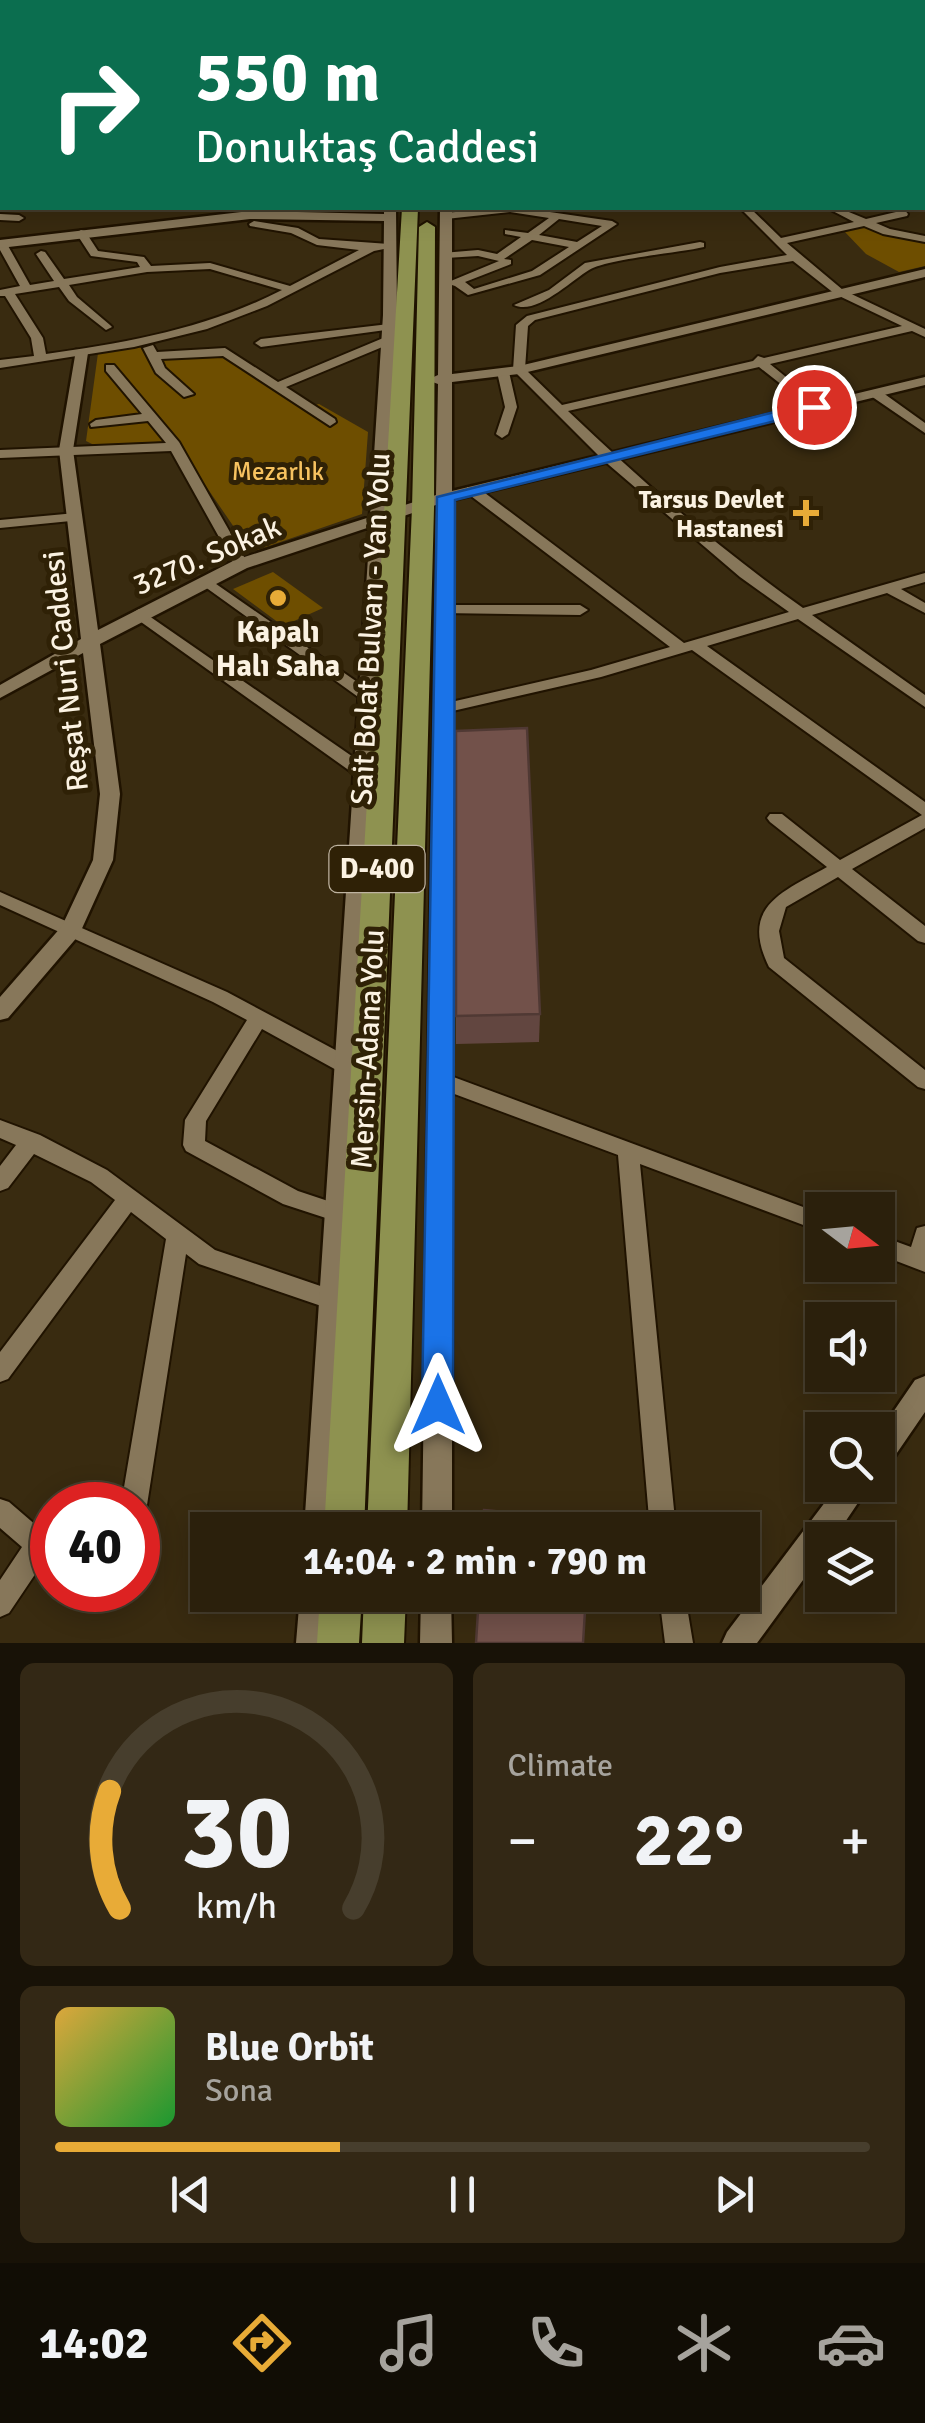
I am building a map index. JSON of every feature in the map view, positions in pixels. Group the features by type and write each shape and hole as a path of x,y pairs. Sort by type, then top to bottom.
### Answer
{"highway":[{"name":"D-400","path":"387,1512 410,511 436,380 439,210"},
{"name":"Mersin-Adana Yolu","path":"345,1512 410,511 396,211"},
{"path":"338,1643 340,1612"},
{"path":"383,1643 384,1612"}],"street":[{"path":"231,210 318,242 381,247"},
{"path":"439,210 452,282 436,380 519,370 925,273"},
{"path":"452,282 472,293 536,273 612,224 522,210"},
{"path":"747,210 795,257 840,292 925,334"},
{"path":"836,210 860,223 925,238"},
{"path":"780,241 903,214 900,210"},
{"path":"26,288 1,244 81,234 396,211"},
{"name":"Sait Bolat Bulvarı - Yan Yolu","path":"396,211 381,247 410,511 445,610 436,1512"},
{"path":"0,218 19,218"},
{"path":"452,282 503,260 555,218"},
{"path":"509,232 580,246"},
{"path":"81,234 95,254 140,259 147,268"},
{"path":"538,316 520,306 589,266 697,241 720,270"},
{"path":"0,364 81,353 229,317 381,247"},
{"path":"446,255 478,253 565,283"},
{"path":"41,254 60,282 106,327"},
{"path":"519,370 522,325 538,316 720,270 795,257"},
{"path":"0,268 14,266"},
{"path":"42,359 37,338 4,292 147,268 214,267 290,289"},
{"path":"562,410 758,360 910,328"},
{"path":"260,342 389,333"},
{"path":"278,386 389,333"},
{"path":"143,340 160,370 188,394"},
{"path":"154,356 226,352 330,422"},
{"name":"Reşat Nuri Caddesi","path":"1,1008 72,930 103,860 110,794 66,450 81,353"},
{"path":"758,360 814,407"},
{"path":"110,368 172,447 241,564"},
{"path":"519,370 606,456 796,614 925,702"},
{"path":"502,434 510,420 511,407 503,372"},
{"name":"3270. Sokak","path":"0,693 93,639 241,564 472,490 925,382"},
{"path":"876,393 925,429"},
{"path":"96,424 151,418"},
{"path":"0,454 172,447"},
{"path":"472,490 925,810"},
{"name":"Sait Bolat Bulvarı - Yan Yolu","path":"320,1512 367,696 410,511"},
{"path":"0,524 76,518"},
{"path":"444,708 595,674 925,578"},
{"path":"206,581 367,696"},
{"path":"890,588 925,609"},
{"path":"445,610 580,610"},
{"path":"140,614 363,772"},
{"path":"776,818 925,936"},
{"path":"925,820 779,902 772,912 769,944 776,962 925,1081"},
{"path":"0,898 220,997 347,1066"},
{"path":"257,1020 196,1120 194,1144 292,1198 338,1213"},
{"path":"440,1080 805,1217"},
{"path":"0,1128 99,1176 207,1258 333,1300"},
{"path":"0,1182 32,1141"},
{"path":"628,1150 660,1512"},
{"path":"0,1371 128,1200"},
{"path":"895,1251 922,1261 925,1234"},
{"path":"138,1482 178,1238"},
{"path":"895,1432 925,1388"},
{"path":"738,1643 843,1502"},
{"path":"0,1510 30,1536"},
{"path":"0,1604 30,1569"},
{"path":"312,1643 314,1612"},
{"path":"436,1612 436,1643"},
{"path":"674,1612 679,1643"}],"green space":[{"path":"862,227 925,242 925,266 899,272 866,254 843,230"},
{"name":"Mezarlık","path":"145,343 160,359 220,355 303,408 319,404 368,432 362,514 251,552 175,441 94,445 86,441 98,353"},
{"name":"Kapalı Halı Saha","path":"273,572 323,608 283,626 233,589"}],"building":[{"path":"527,728 540,1014 456,1016 456,731"},
{"path":"478,1612 585,1612 583,1643 476,1643"}],"place":[{"name":"Tarsus Devlet Hastanesi","path":"806,513"},
{"name":"Kapalı Halı Saha","path":"278,598"}],"route":[{"path":"438,1405 446,497 814,407"}]}
